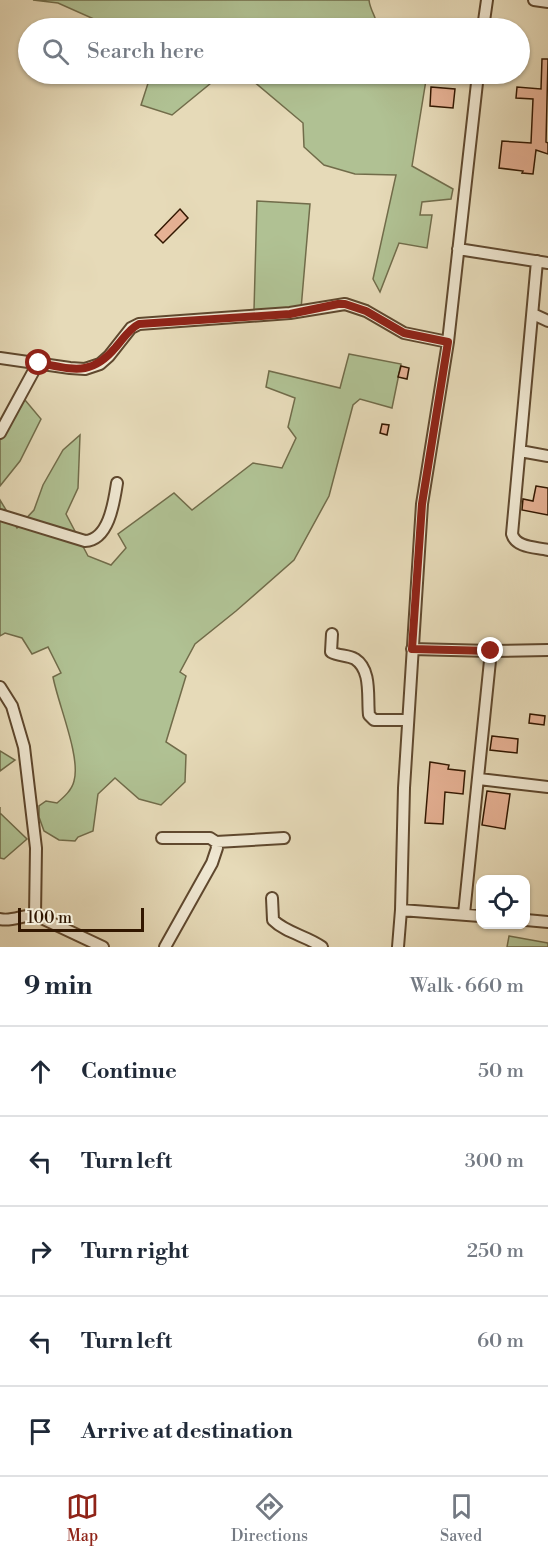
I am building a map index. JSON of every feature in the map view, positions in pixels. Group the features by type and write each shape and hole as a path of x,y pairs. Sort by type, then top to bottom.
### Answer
{"street":[{"path":"484,18 487,0"},
{"path":"534,0 548,3"},
{"path":"398,947 408,720 422,504 448,342 477,84"},
{"path":"458,249 542,262 533,314 512,534 518,544 548,550"},
{"path":"0,358 80,369 100,364 131,328 139,324 290,314 338,304 366,311 404,333 448,342"},
{"path":"533,314 548,321"},
{"path":"0,433 39,363"},
{"path":"520,451 548,456"},
{"path":"0,515 85,542 92,541 99,536 112,512 117,483"},
{"path":"332,634 331,652 353,658 363,667 366,676 369,715 374,720 408,720"},
{"path":"412,649 548,650"},
{"path":"464,914 491,651"},
{"path":"0,687 12,706 24,747 36,848 34,915"},
{"path":"479,779 548,787"},
{"path":"162,838 210,838 216,842 284,838"},
{"path":"165,947 212,863 217,848 216,842"},
{"path":"272,898 273,920 279,926 312,940 322,947"},
{"path":"401,910 476,916"},
{"path":"0,919 4,921 34,915 103,947"},
{"path":"530,920 548,922"}],"green space":[{"path":"33,0 369,0 375,18 92,18 58,3"},
{"path":"148,84 210,84 172,115 141,105"},
{"path":"257,84 425,84 412,166 453,189 451,199 422,202 420,215 432,215 427,248 399,243 380,292 373,279 396,175 355,174 324,165 304,147 303,123"},
{"path":"257,201 310,204 301,309 254,310"},
{"path":"349,354 401,364 392,408 360,399 353,405 329,496 294,560 195,644 180,672 186,676 166,742 186,755 185,782 161,805 139,799 115,778 98,794 93,831 78,837 75,841 59,840 44,831 39,817 39,806 46,801 57,803 70,790 74,781 74,758 53,677 61,673 48,647 32,654 22,638 5,633 0,636 0,500 17,528 34,510 43,485 63,450 80,435 78,488 66,514 88,556 111,565 126,548 118,534 174,493 192,510 253,463 282,468 296,438 288,427 295,398 266,387 269,371 340,388"},
{"path":"25,400 41,419 20,461 0,486 0,426"},
{"path":"0,751 15,760 0,771"},
{"path":"0,813 27,839 4,859 0,858"},
{"path":"509,936 548,943 548,947 507,947"}],"building":[{"path":"542,59 548,59 546,142 548,143 548,154 536,150 533,174 499,168 502,141 531,143 533,99 516,98 517,87 541,89"},
{"path":"431,87 455,89 453,108 430,106"},
{"path":"180,209 188,218 163,243 155,235"},
{"path":"401,366 409,368 407,379 398,377"},
{"path":"382,424 389,425 387,435 380,433"},
{"path":"536,486 548,488 548,515 522,510 523,499 533,501"},
{"path":"530,714 545,716 544,725 529,723"},
{"path":"492,736 518,739 517,753 490,750"},
{"path":"430,762 449,765 448,769 465,771 463,794 445,792 443,824 425,823"},
{"path":"487,791 510,794 505,829 482,825"}],"route":[{"path":"39,363 80,369 100,364 131,328 139,324 290,314 338,304 357,307 404,333 448,342 422,504 412,649 491,651"}]}
